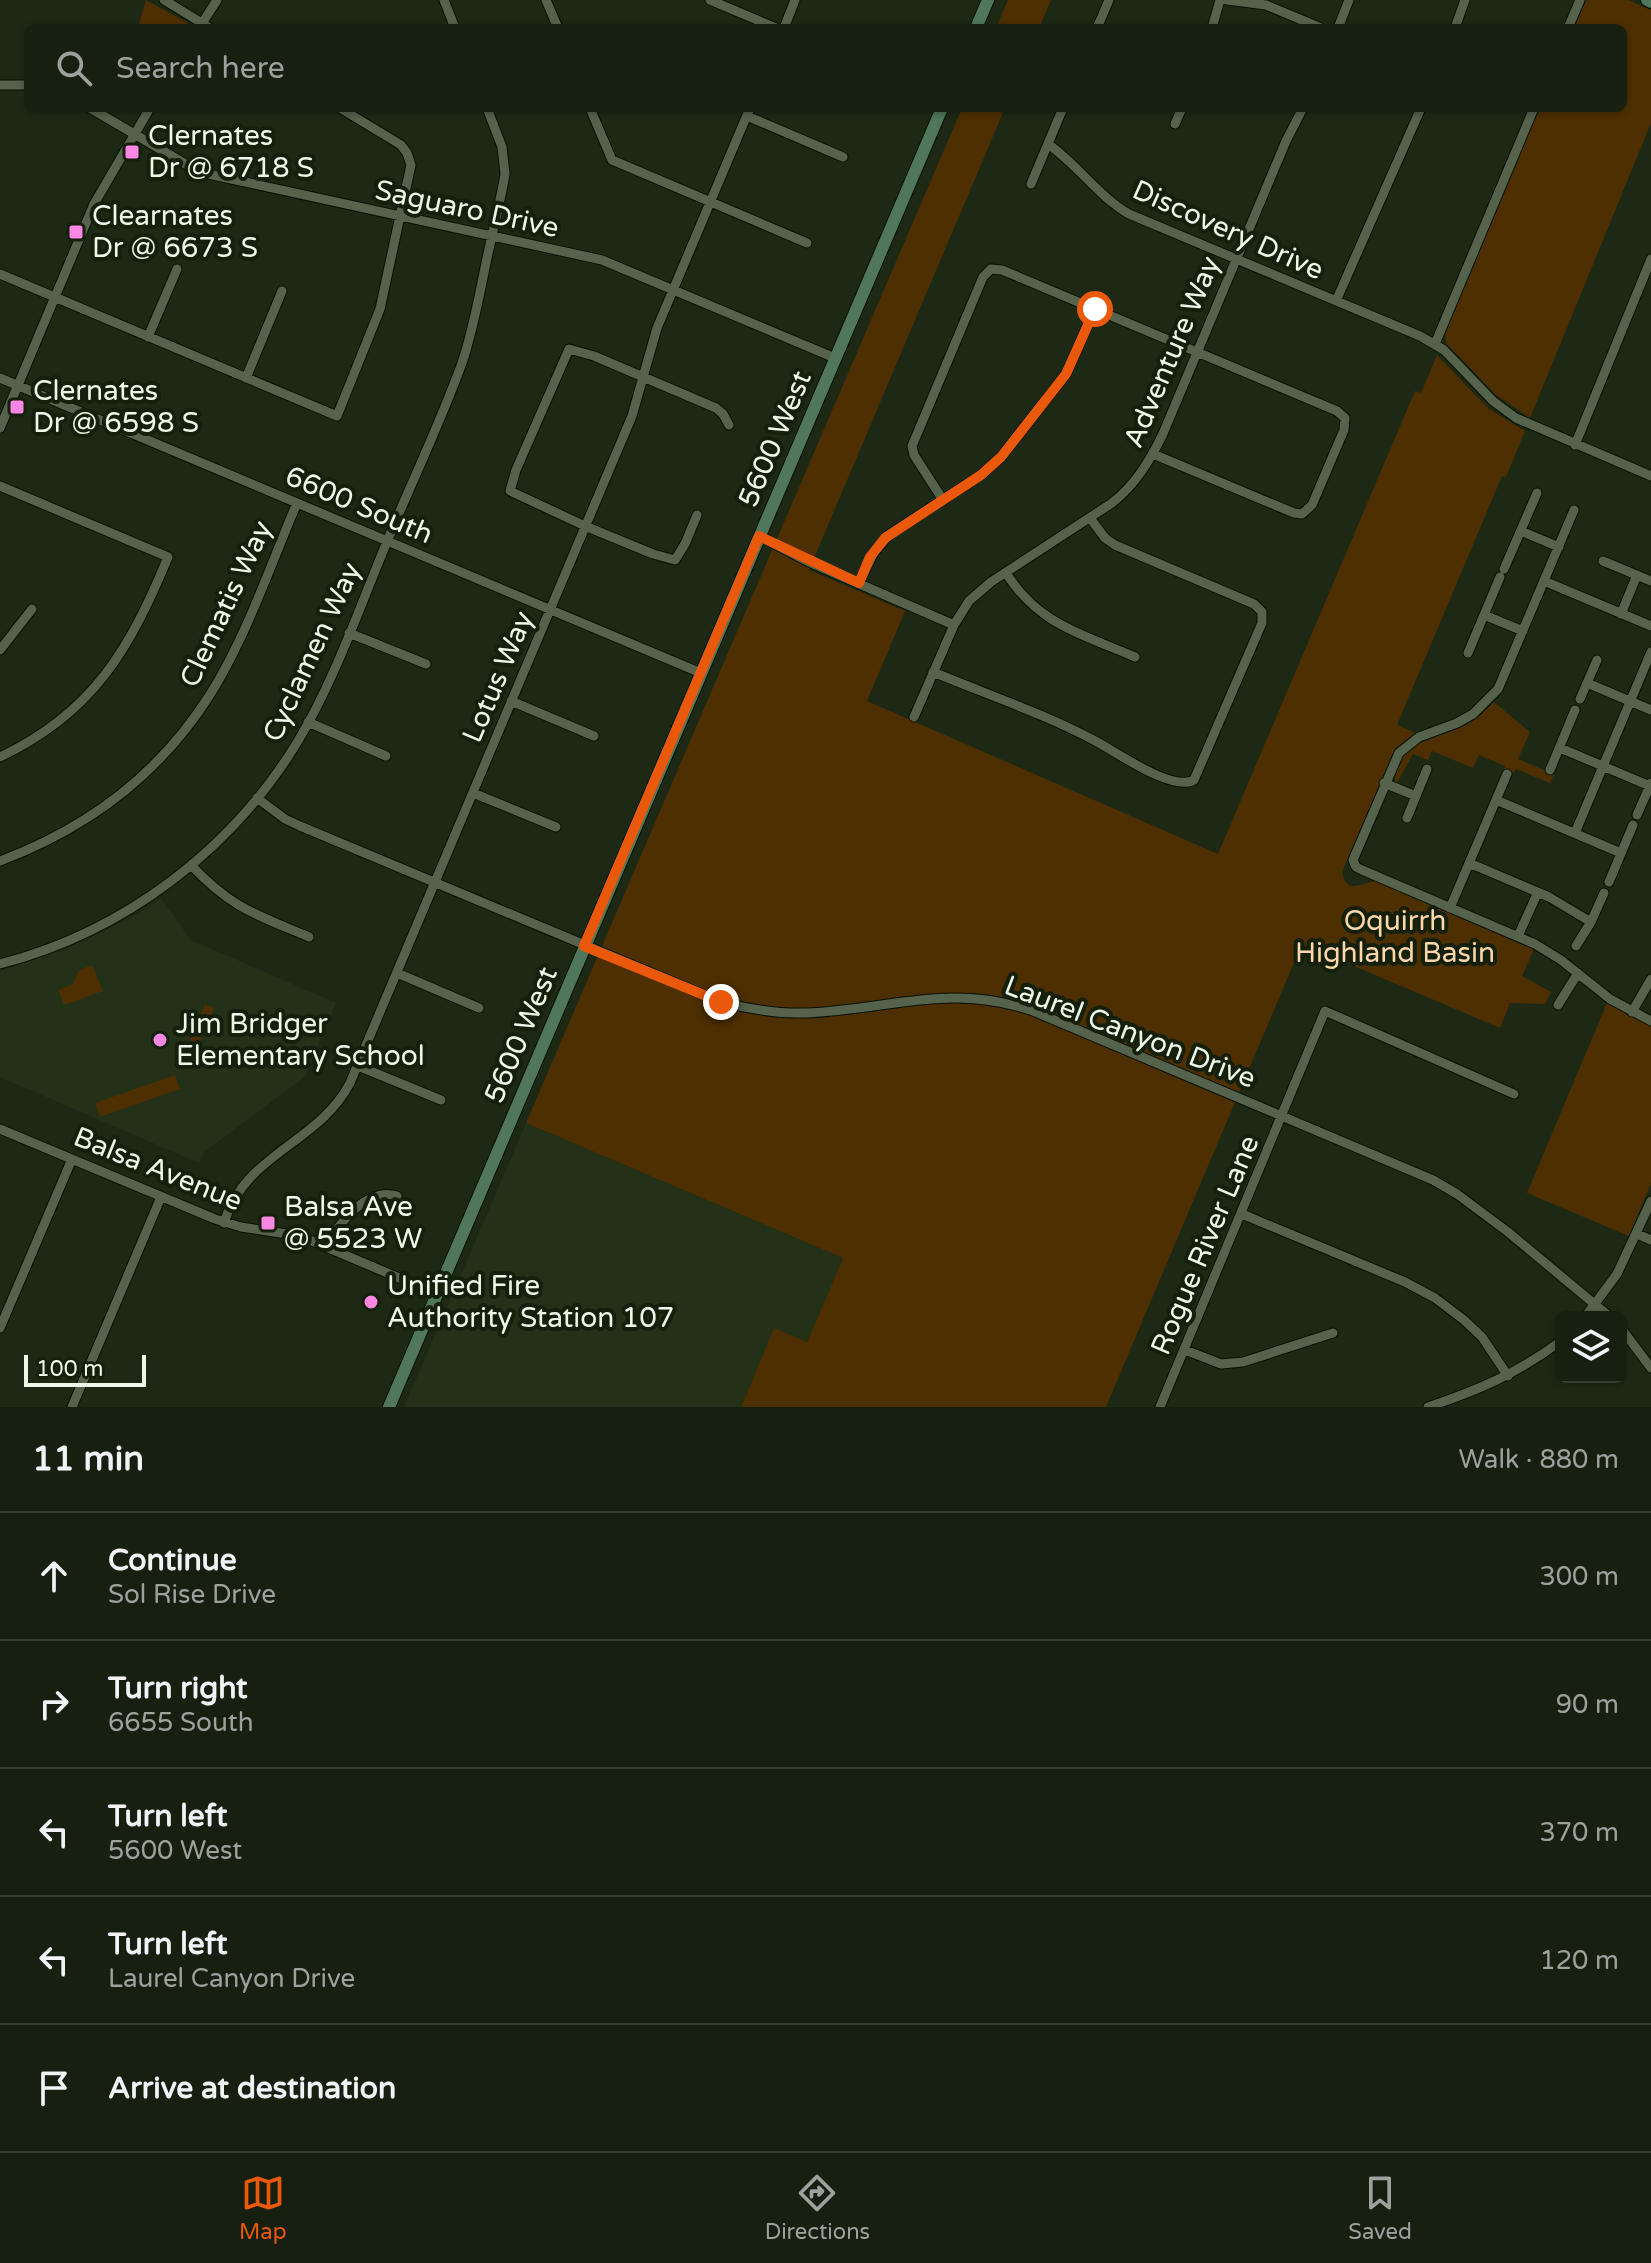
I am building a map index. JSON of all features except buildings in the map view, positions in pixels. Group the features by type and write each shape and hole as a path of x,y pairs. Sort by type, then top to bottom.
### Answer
{"main road":[{"path":"978,24 988,0"},
{"name":"5600 West","path":"389,1407 940,112"}],"street":[{"path":"164,0 201,24"},
{"path":"205,24 217,0"},
{"path":"444,0 453,24"},
{"path":"546,0 556,24"},
{"path":"710,0 767,24"},
{"path":"786,24 795,0"},
{"path":"1099,24 1109,0"},
{"path":"1213,24 1220,0"},
{"path":"1227,0 1263,4 1311,24"},
{"path":"1340,24 1349,0"},
{"path":"1456,24 1465,0"},
{"path":"1570,24 1580,0"},
{"path":"0,85 24,85"},
{"name":"Saguaro Drive","path":"97,112 188,167 208,175 602,260 835,358"},
{"path":"0,428 94,204 148,112"},
{"path":"0,274 337,416 380,309 411,165 401,145 347,112"},
{"name":"Cyclamen Way","path":"0,964 41,952 93,930 143,900 191,865 257,798 287,758 308,722 349,633 461,366 492,237 505,166 502,147 489,112"},
{"path":"593,112 612,160 807,243"},
{"path":"748,112 843,157"},
{"name":"Lotus Way","path":"224,1223 233,1200 247,1179 329,1113 343,1095 358,1066 632,416 657,328 748,112"},
{"path":"1031,184 1061,112"},
{"path":"1175,124 1180,112"},
{"name":"Adventure Way","path":"914,717 954,625 969,601 983,588 1128,490 1153,454 1301,112"},
{"path":"1336,301 1419,112"},
{"path":"1435,344 1532,112"},
{"name":"Discovery Drive","path":"1048,144 1119,208 1435,344 1503,411 1651,476"},
{"path":"1575,445 1651,259"},
{"path":"148,337 177,269"},
{"path":"943,500 914,455 912,446 983,277 991,269 999,269 1344,416 1344,430 1312,505 1304,513 1294,513 1153,454"},
{"path":"246,378 282,291"},
{"path":"859,583 870,557 885,538 992,467 1060,384 1095,309"},
{"path":"697,515 675,560 585,526 510,491 569,349 594,356 716,408 729,425"},
{"name":"6600 South","path":"0,378 701,673"},
{"path":"0,486 168,557 137,629 103,679 52,726 0,757"},
{"path":"1468,653 1537,493"},
{"name":"Clematis Way","path":"0,861 53,839 97,813 120,797 164,756 192,722 223,673 297,503"},
{"path":"1574,510 1501,682 1488,700 1463,720 1411,741 1396,758 1354,854 1356,867 1553,954 1604,995 1651,1021"},
{"path":"933,672 1091,739 1149,771 1182,784 1196,778 1262,623 1262,612 1257,605 1115,545 1105,538 1090,518"},
{"path":"1521,531 1559,547"},
{"path":"759,536 954,625"},
{"path":"1603,561 1651,581"},
{"path":"1006,573 1028,603 1049,620 1135,657"},
{"path":"1621,614 1637,575"},
{"path":"1544,581 1651,626"},
{"path":"0,650 32,609"},
{"path":"1484,615 1523,631"},
{"path":"349,633 426,664"},
{"path":"1575,833 1651,652"},
{"path":"1580,699 1597,660"},
{"path":"1587,683 1651,710"},
{"path":"511,701 594,736"},
{"path":"1550,770 1575,710"},
{"path":"308,722 386,756"},
{"path":"1560,748 1650,784 1637,815"},
{"path":"1407,818 1427,769"},
{"path":"1450,908 1507,774"},
{"path":"1384,783 1416,796"},
{"path":"473,793 556,827"},
{"name":"Laurel Canyon Drive","path":"257,798 292,823 706,997 766,1011 820,1012 947,996 1005,1003 1033,1011 1433,1180 1457,1194 1604,1311"},
{"path":"1496,800 1621,853"},
{"path":"1609,882 1633,825"},
{"path":"1469,863 1538,892 1591,922"},
{"path":"191,865 212,888 235,905 309,937"},
{"path":"1518,936 1538,892"},
{"path":"1576,946 1604,893"},
{"path":"397,973 479,1008"},
{"path":"1558,1005 1578,973"},
{"path":"1632,1012 1651,979"},
{"name":"Rogue River Lane","path":"1160,1407 1325,1011 1514,1094"},
{"path":"358,1066 441,1100"},
{"name":"Balsa Avenue","path":"0,1129 224,1223 291,1234 437,1294"},
{"path":"0,1328 72,1159"},
{"path":"327,1247 339,1224 372,1198 384,1194 397,1196"},
{"path":"72,1407 161,1197"},
{"path":"1590,1311 1617,1274 1651,1201"},
{"path":"1242,1214 1405,1282 1435,1298 1482,1337 1508,1376"},
{"path":"1637,1234 1651,1240"},
{"path":"1185,1350 1221,1364 1243,1362 1333,1333"},
{"path":"1627,1336 1651,1368"},
{"path":"1428,1407 1508,1376 1530,1365 1555,1346"}],"shaded area":[{"name":"Jim Bridger Elementary School","path":"161,898 191,940 336,1003 305,1077 204,1152 199,1163 0,1077 0,971 70,947 129,919"},
{"path":"526,1123 843,1258 807,1342 774,1329 741,1407 404,1407"}],"green space":[{"path":"146,0 188,23 188,24 139,24"},
{"path":"1008,0 1051,0 1041,24 998,24"},
{"path":"1586,0 1628,0 1651,10 1651,123 1530,418 1496,395 1447,344 1444,332 1538,112 1627,112 1627,24 1576,24"},
{"name":"Oquirrh Highland Basin","path":"960,112 1003,112 809,570 905,611 867,701 1218,854 1415,391 1421,393 1437,355 1489,409 1525,431 1506,477 1502,476 1397,725 1415,733 1401,744 1391,758 1342,872 1351,886 1376,881 1534,949 1522,976 1551,992 1545,1004 1510,1003 1500,1028 1302,944 1106,1407 741,1407 774,1328 807,1342 843,1258 526,1123"},
{"path":"1494,702 1530,732 1518,759 1554,774 1550,783 1516,769 1513,773 1504,770 1505,766 1479,755 1473,768 1432,751 1428,760 1413,754 1397,783 1395,781 1395,768 1408,750 1468,724"},
{"path":"92,965 103,991 64,1005 58,990 73,984 79,970"},
{"path":"1607,1003 1651,1026 1651,1183 1629,1236 1527,1193"},
{"path":"205,1004 214,1008 188,1069 179,1065"},
{"path":"175,1075 180,1089 100,1117 95,1103"}],"place":[{"name":"Clernates Dr @ 6718 S","path":"132,152"},
{"name":"Clearnates Dr @ 6673 S","path":"76,232"},
{"name":"Clernates Dr @ 6598 S","path":"17,407"},
{"name":"Jim Bridger Elementary School","path":"160,1040"},
{"name":"Balsa Ave @ 5523 W","path":"268,1223"},
{"name":"Unified Fire Authority Station 107","path":"371,1302"}],"route":[{"path":"721,1002 584,946 759,536 859,583 870,557 885,538 981,475 1001,457 1060,384 1095,309"}]}
